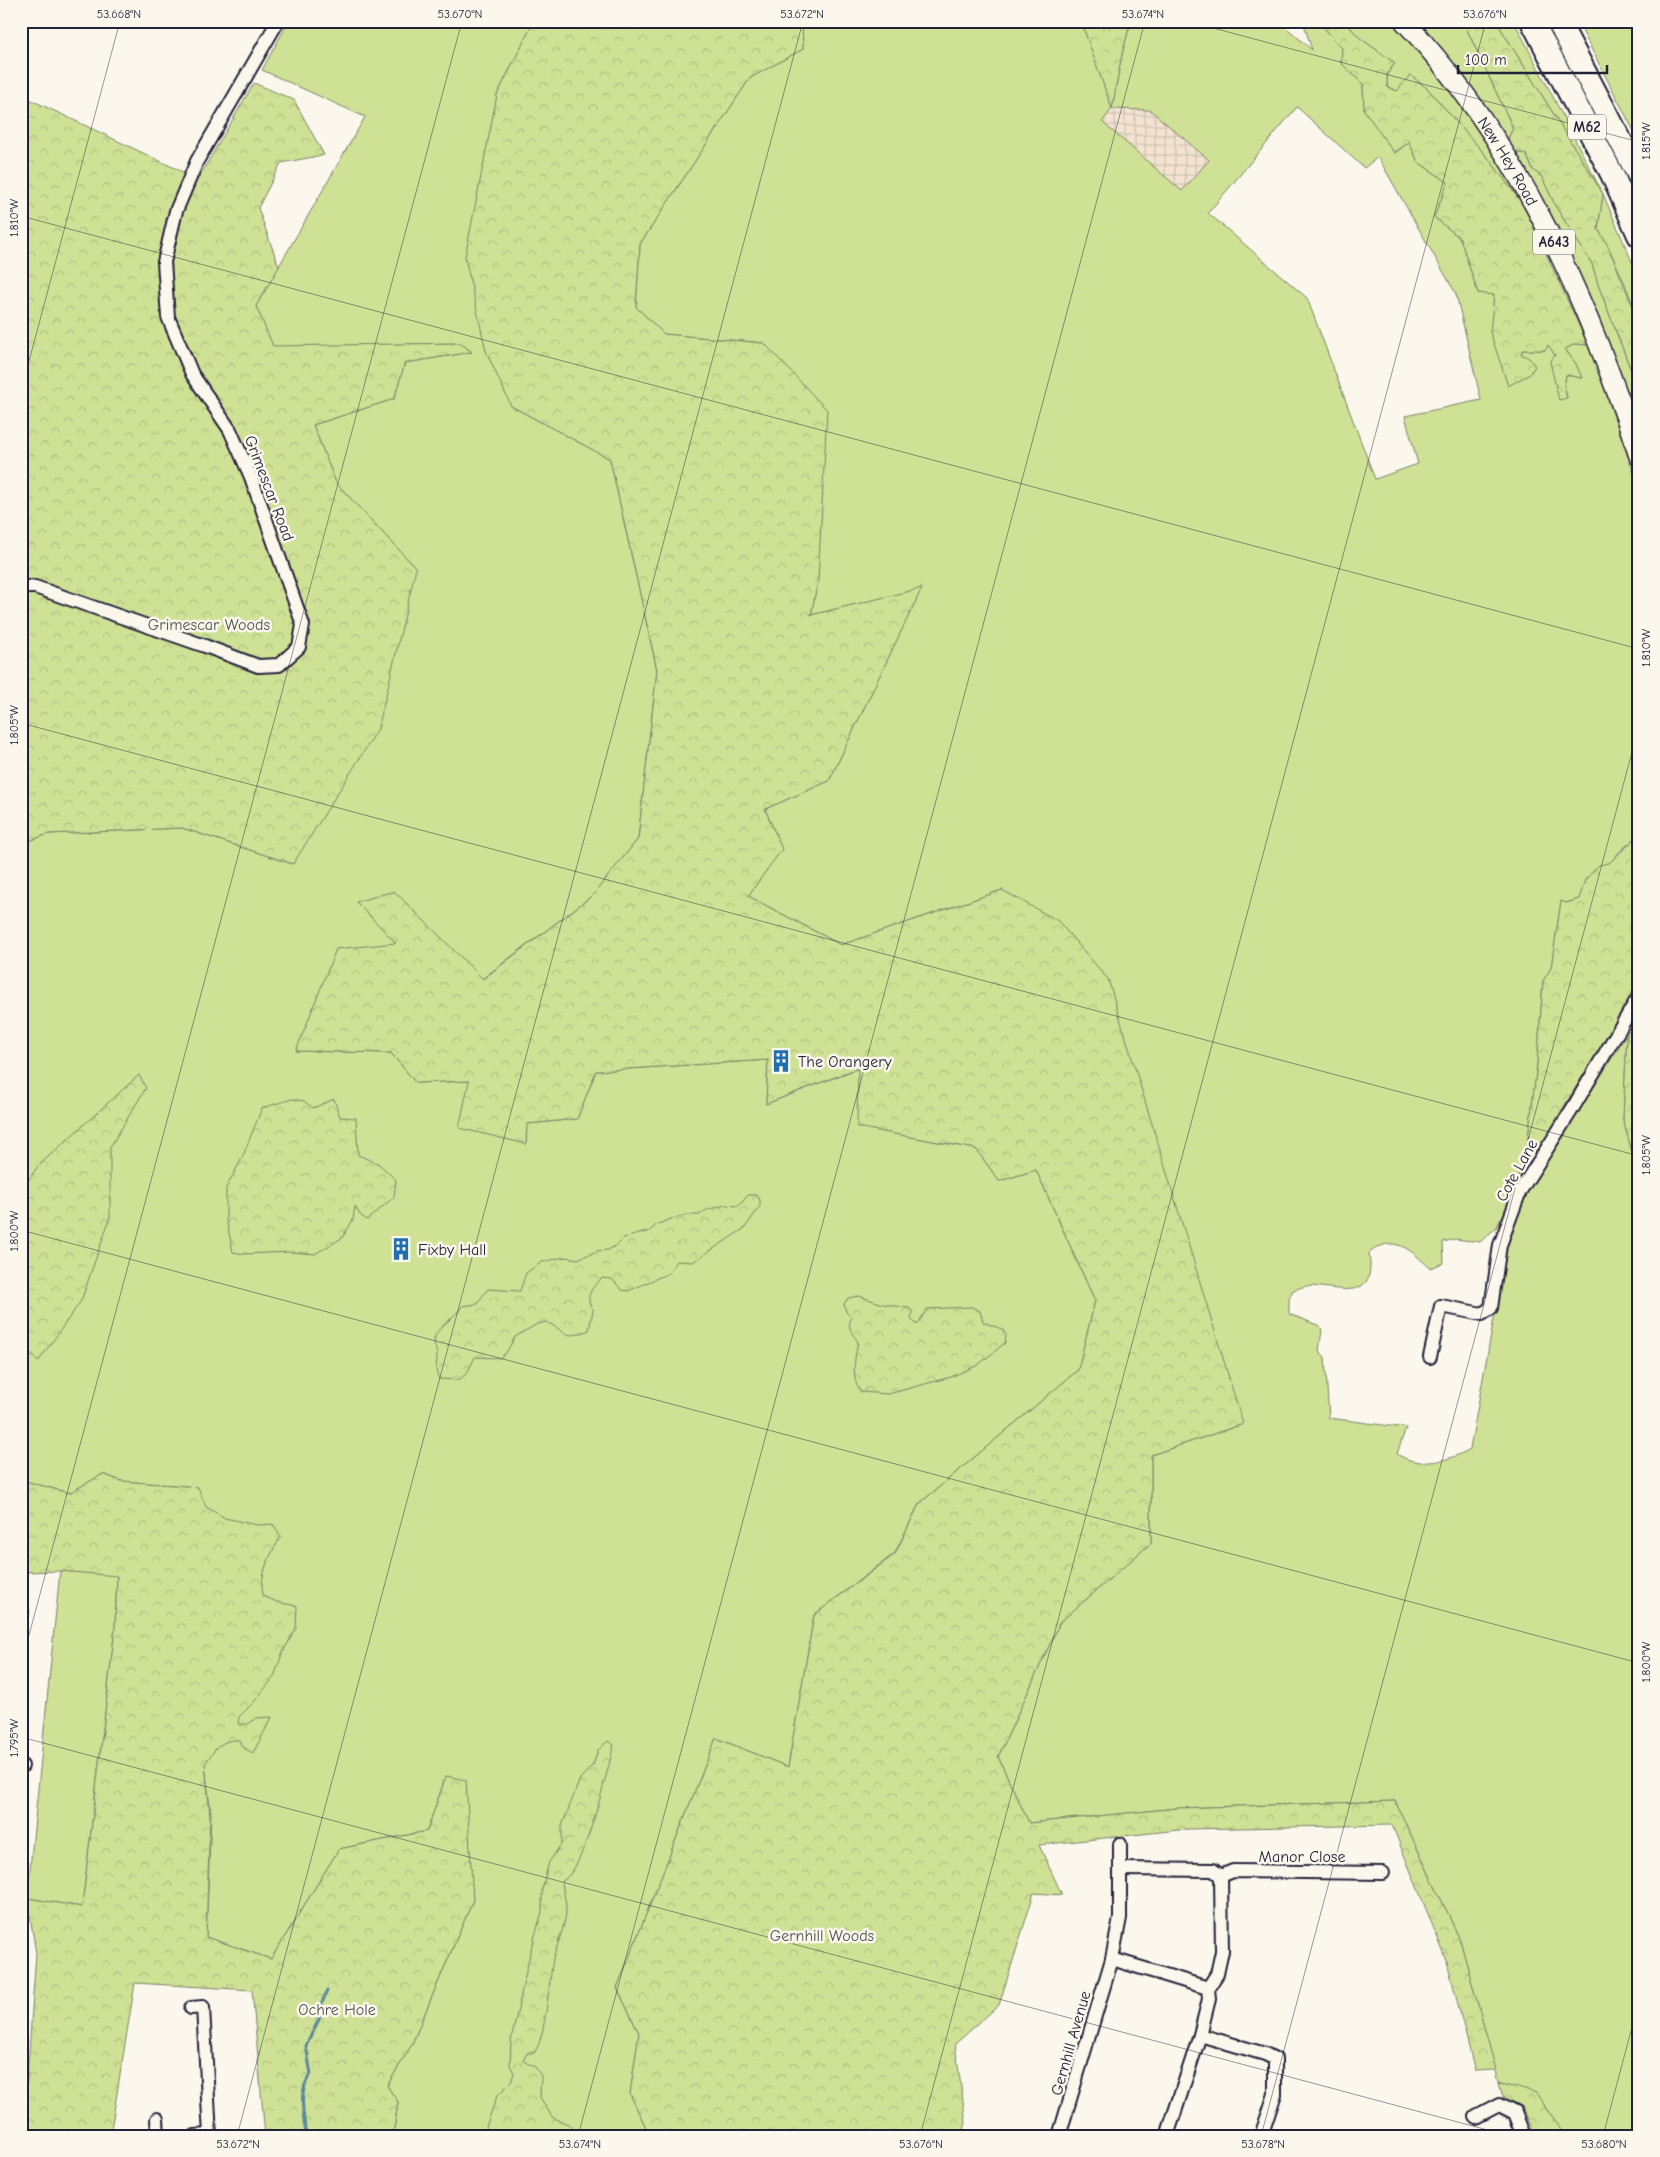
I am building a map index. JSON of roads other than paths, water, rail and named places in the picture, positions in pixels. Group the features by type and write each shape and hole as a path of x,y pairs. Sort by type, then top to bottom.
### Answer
{"highway":[{"name":"M62","path":"1532,21 1612,174 1639,235"},
{"name":"M62","path":"1558,21 1639,176"}],"main road":[{"name":"New Hey Road","path":"1404,21 1429,48 1478,112 1500,145 1538,211 1585,311 1639,456"}],"street":[{"name":"Grimescar Road","path":"21,587 35,587 258,666 279,665 299,647 303,625 251,477 230,430 192,374 168,317 164,262 176,211 197,161 278,21"},
{"name":"Cote Lane","path":"1430,1357 1441,1306 1482,1314 1491,1308 1500,1245 1520,1191 1572,1112 1639,996"},
{"name":"Gernhill Avenue","path":"1060,2136 1112,1959 1120,1918 1120,1844"},
{"name":"Manor Close","path":"1120,1869 1213,1870 1220,1876 1233,1872 1383,1872"},
{"path":"1169,2130 1200,2035 1209,1999 1208,1988 1217,1974 1222,1951 1220,1876"},
{"path":"1112,1959 1208,1988"},
{"path":"191,2008 202,2007 210,2135 195,2136"},
{"path":"1200,2035 1265,2054 1275,2059 1275,2094 1261,2136"},
{"path":"1476,2118 1499,2105 1515,2113 1524,2136"},
{"path":"157,2119 158,2136"}],"waterway":[{"path":"306,2136 303,2096 304,2088 311,2074 306,2046 319,2019 322,2003 327,1991"}],"place":[{"name":"The Orangery","path":"781,1061"},
{"name":"Fixby Hall","path":"401,1249"}],"park label":[{"name":"Grimescar Woods","path":"209,624"},
{"name":"Gernhill Woods","path":"822,1935"},
{"name":"Ochre Hole","path":"337,2009"}]}
